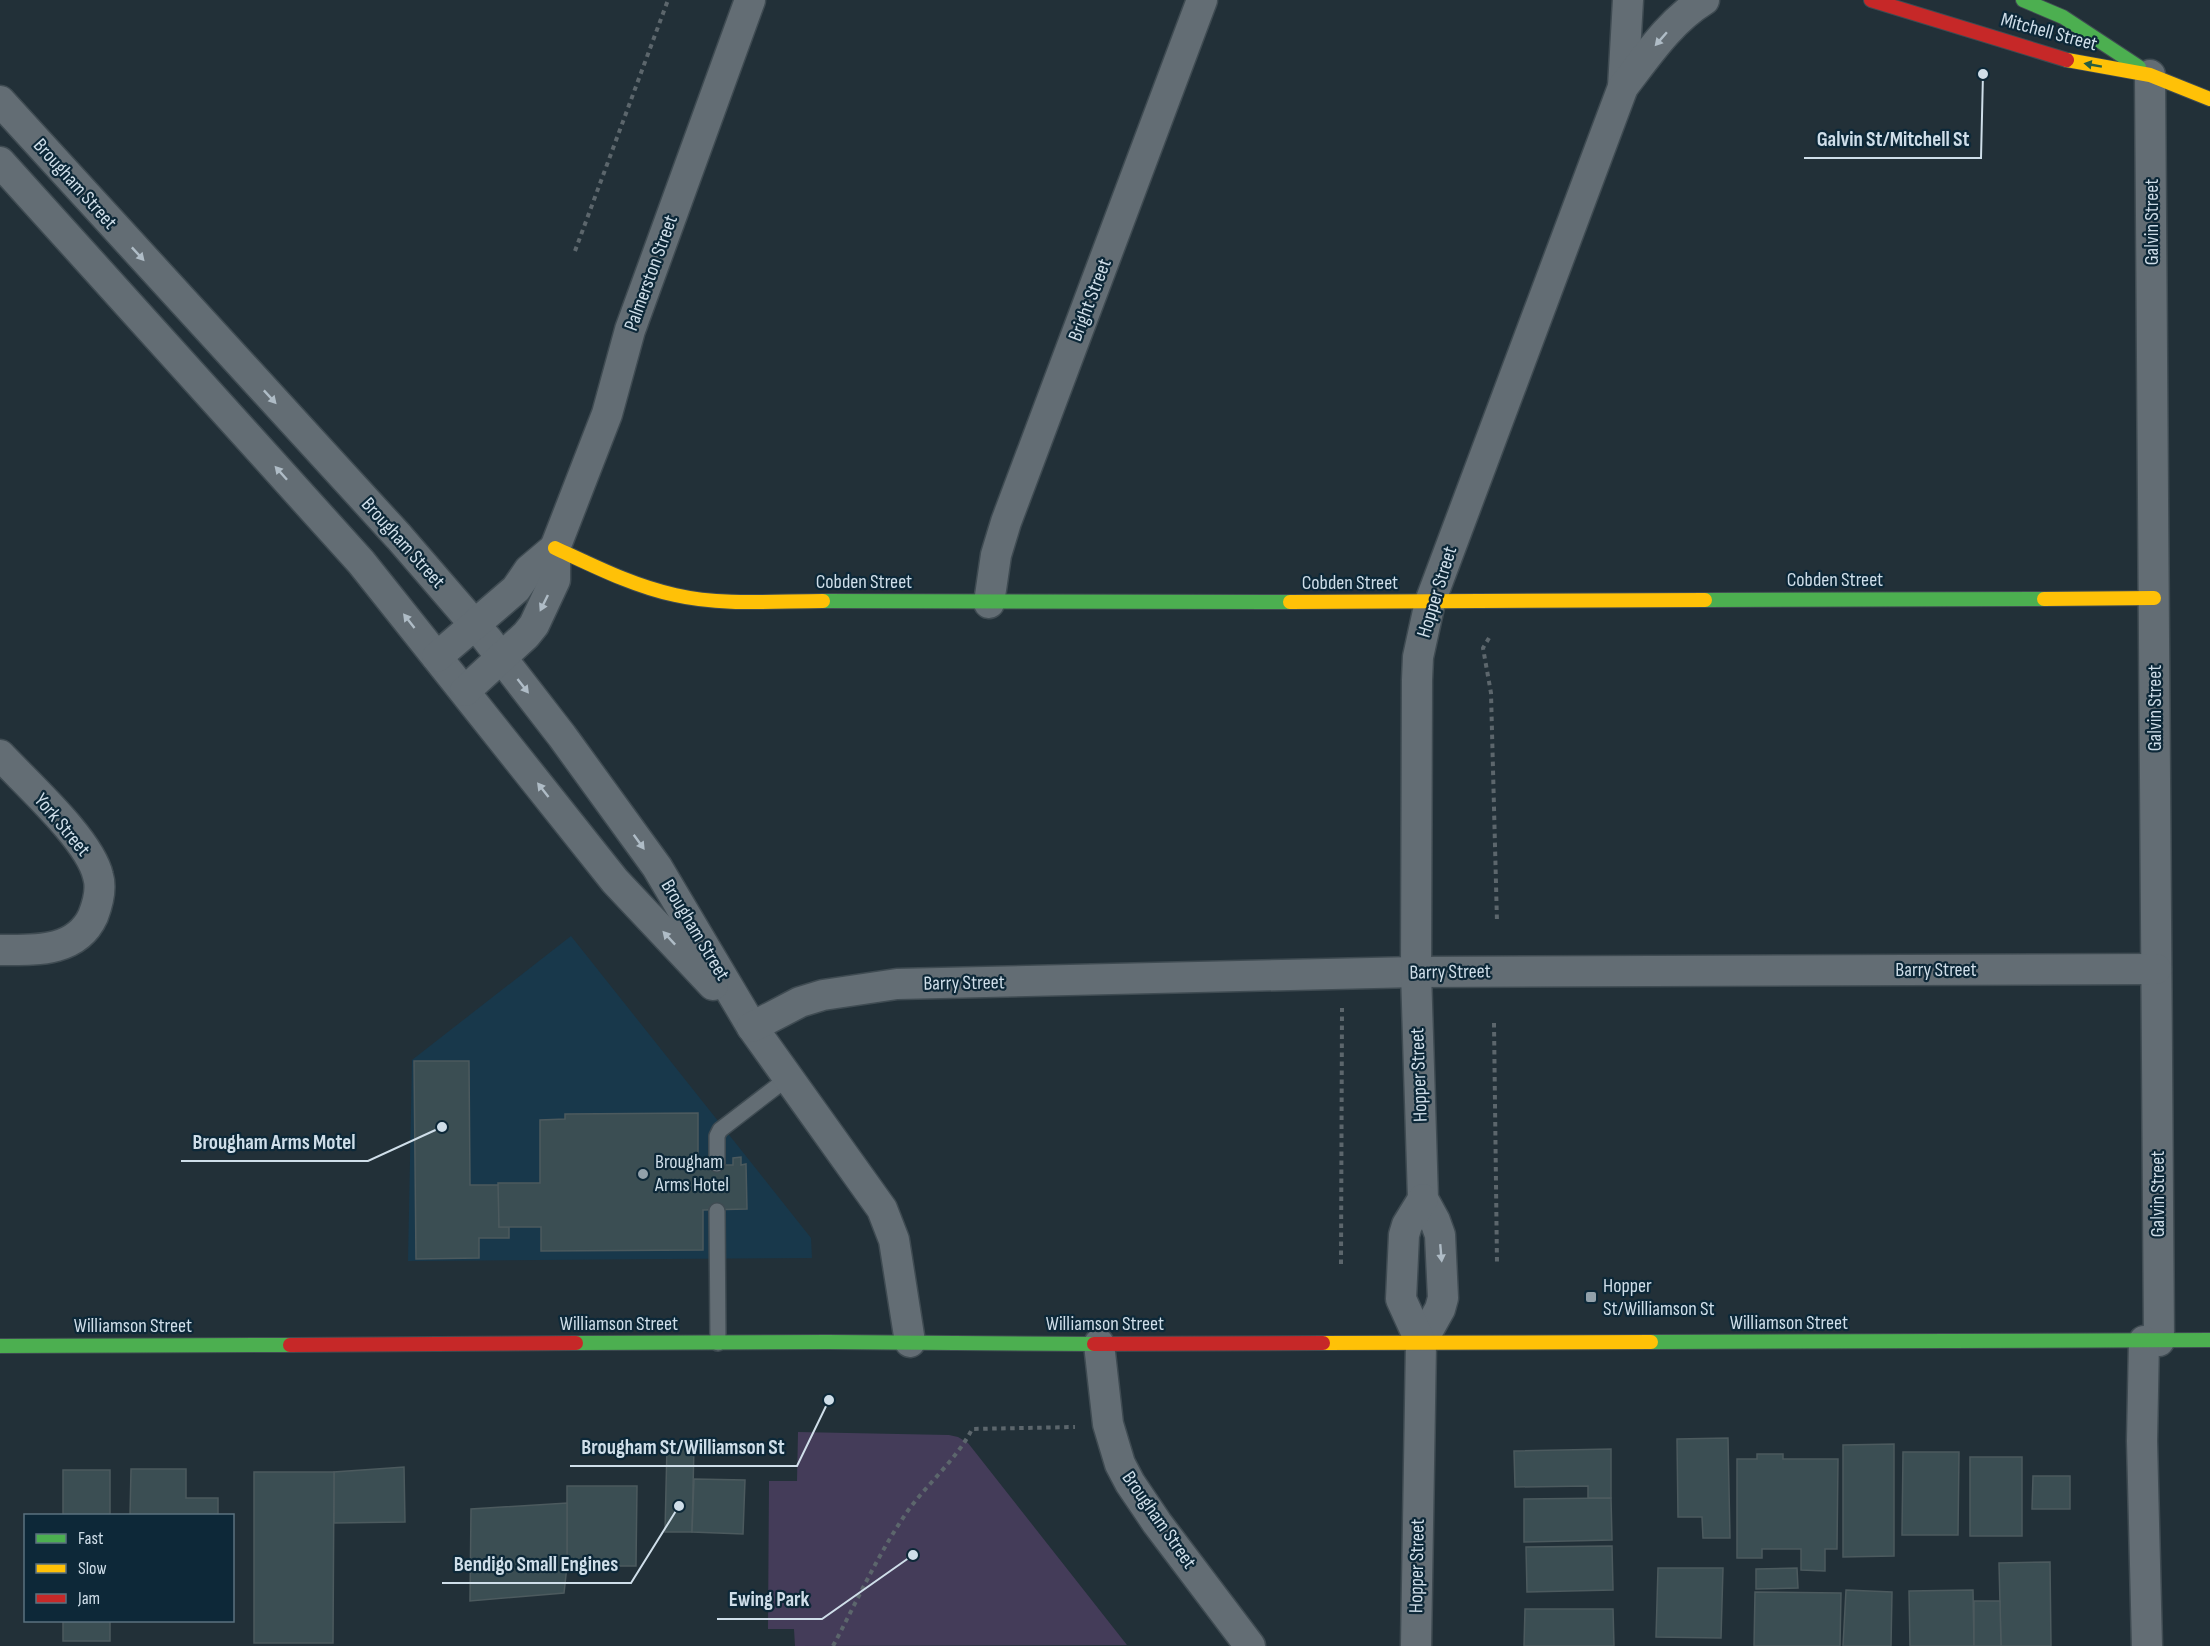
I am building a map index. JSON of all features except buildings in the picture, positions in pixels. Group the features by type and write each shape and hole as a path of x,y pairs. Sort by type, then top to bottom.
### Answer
{"street":[{"name":"Bright Street","path":"989,603 996,555 1006,522 1202,0"},
{"name":"Hopper Street","path":"1623,87 1628,0"},
{"name":"Hopper Street","path":"1421,1343 1440,1309 1443,1298 1440,1234 1423,1199 1416,972 1418,657 1430,602 1623,87 1659,40 1683,16 1704,0"},
{"name":"Mitchell Street","path":"1871,0 2053,57 2150,75 2210,99"},
{"name":"Mitchell Street","path":"2023,0 2063,17 2150,75"},
{"name":"Palmerston Street","path":"465,691 502,659 530,630 551,590 555,580 555,548 607,414 630,330 744,2"},
{"name":"Galvin Street","path":"2147,1646 2142,1441 2151,1341 2156,969 2150,75"},
{"name":"Brougham Street","path":"0,101 399,537 474,624 562,736 657,867 752,1027 882,1209 894,1240 910,1342"},
{"path":"5,178 45,152"},
{"name":"Brougham Street","path":"5,178 361,562 615,881 752,1027"},
{"name":"Cobden Street","path":"555,548 651,588 694,599 732,601 989,603 2154,598"},
{"name":"Palmerston Street","path":"437,657 516,589 529,570 555,548"},
{"name":"York Street","path":"0,756 82,844 98,876 99,890 98,905 91,921 69,941 56,947 39,950 0,950"},
{"name":"Barry Street","path":"752,1027 800,1002 823,995 897,984 1416,972 2156,969"},
{"name":"Hopper Street","path":"1416,1646 1421,1343 1401,1299 1404,1234 1423,1199"},
{"name":"Williamson Street","path":"0,1346 2210,1340"},
{"name":"Brougham Street","path":"1099,1344 1108,1424 1120,1464 1152,1515 1250,1646"}],"lane":[{"path":"717,1164 717,1136 720,1130 789,1077"},
{"path":"717,1211 718,1343"}],"path":[{"path":"575,250 668,0"},
{"path":"1483,648 1491,693 1497,922"},
{"path":"1341,1264 1342,974"},
{"path":"1494,1023 1497,1264"},
{"path":"833,1646 892,1534 927,1485 964,1443 972,1429 1075,1427"}],"shaded area":[{"path":"571,936 811,1238 812,1258 408,1261 412,1060"},
{"path":"798,1432 949,1435 968,1443 1127,1645 795,1646 794,1629 768,1629 769,1481 797,1481"}],"traffic: fast":[{"path":"2023,0 2063,17 2139,67"},
{"path":"1705,600 2044,599"},
{"path":"823,601 1290,602"},
{"path":"1651,1342 2210,1340"},
{"path":"576,1343 1094,1344"},
{"path":"0,1346 290,1345"}],"traffic: slow":[{"path":"2067,60 2150,75 2210,99"},
{"path":"555,548 629,581 675,595 730,602 823,601"},
{"path":"2044,599 2154,598"},
{"path":"1290,602 1705,600"},
{"path":"1323,1343 1651,1342"}],"traffic: jam":[{"path":"1871,0 2067,60"},
{"path":"290,1345 576,1343"},
{"path":"1094,1344 1323,1343"}],"place":[{"name":"Galvin St/Mitchell St","path":"1983,74"},
{"name":"Brougham Arms Motel","path":"442,1127"},
{"name":"Brougham Arms Hotel","path":"643,1174"},
{"name":"Hopper St/Williamson St","path":"1591,1297"},
{"name":"Brougham St/Williamson St","path":"829,1400"},
{"name":"Bendigo Small Engines","path":"679,1506"},
{"name":"Ewing Park","path":"913,1555"}]}
